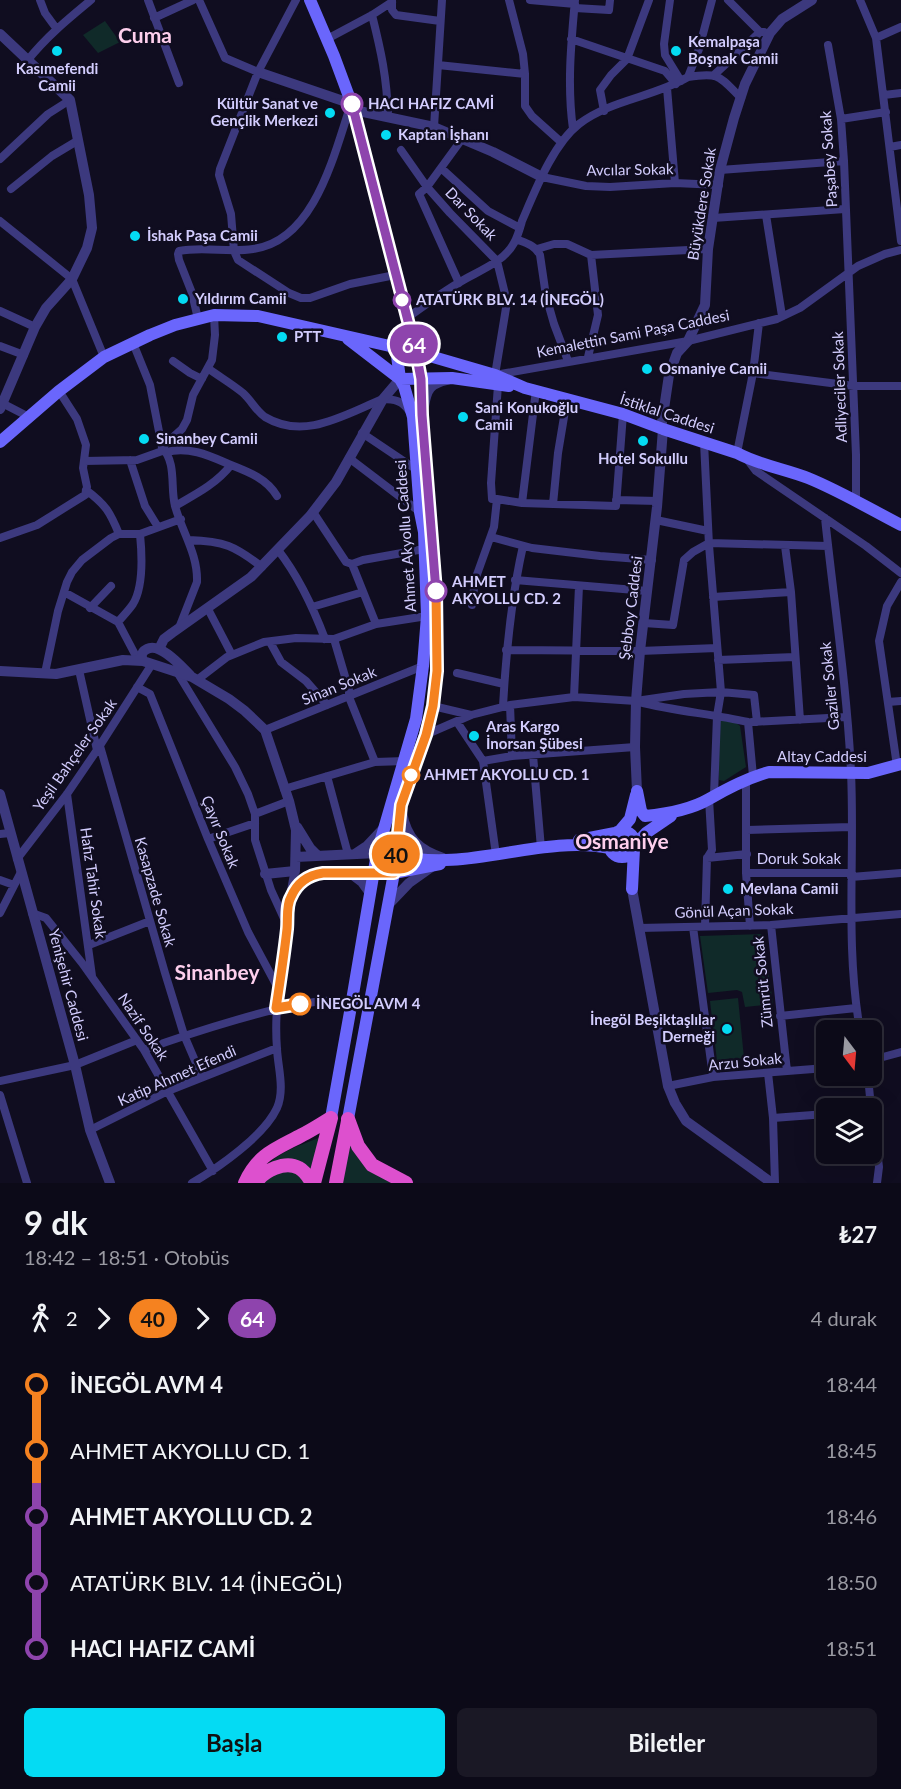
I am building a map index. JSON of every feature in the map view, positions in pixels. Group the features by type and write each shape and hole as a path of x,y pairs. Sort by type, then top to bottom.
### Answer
{"highway":[{"path":"245,1183 251,1169 274,1148 331,1118"},
{"path":"313,1183 331,1118"},
{"path":"336,1183 348,1119"},
{"path":"348,1119 358,1146 372,1165 406,1183"},
{"path":"256,1183 260,1176 278,1166 290,1165 300,1168 313,1183"}],"main road":[{"path":"310,0 353,107 416,352 421,379 417,416"},
{"name":"İstiklal Caddesi","path":"29,417 104,357 133,343 198,318 214,315 258,316 416,352 496,380 623,414 742,456 758,467 787,471 811,479 901,525"},
{"path":"344,336 400,379 496,380"},
{"path":"396,348 400,379 417,416"},
{"name":"Ahmet Akyollu Caddesi","path":"331,1118 377,853 416,719 423,666 427,616 417,470 417,416"},
{"name":"Ahmet Akyollu Caddesi","path":"388,905 394,873 401,805 426,735 433,706 437,671 436,589 417,416"},
{"path":"0,432 29,417"},
{"path":"0,442 29,417"},
{"name":"Altay Caddesi","path":"679,810 750,778 769,772 851,774 868,773 900,765"},
{"path":"637,791 641,811 647,824 646,833"},
{"path":"630,819 637,791"},
{"path":"560,845 583,844 613,852 620,857 628,855 646,833 679,810"},
{"path":"632,889 613,852 610,840 630,819 640,815 661,815 679,810"},
{"path":"394,873 560,845 623,831 634,837 632,889"},
{"path":"396,855 408,858 446,859 482,857"},
{"path":"348,1119 388,905"}],"street":[{"path":"40,0 45,13 56,28"},
{"path":"27,61 56,28 91,0"},
{"path":"148,0 179,83"},
{"path":"154,18 193,0"},
{"path":"199,0 225,58 353,107 434,127 493,152 542,177"},
{"path":"296,0 258,72 219,175 231,214 234,251 238,260 273,284 301,298 310,298 351,284 395,275"},
{"path":"434,127 442,0"},
{"path":"508,0 523,54 525,106 532,116 561,142"},
{"path":"530,0 609,10 610,0"},
{"path":"604,111 600,90 627,59 649,0"},
{"path":"670,0 664,45 665,56 678,82 675,183"},
{"path":"678,82 699,49 712,0"},
{"path":"728,0 766,35"},
{"path":"714,75 766,35 782,19 812,0"},
{"path":"860,0 876,38 898,191 901,241"},
{"path":"327,39 372,15 392,1"},
{"path":"392,1 392,10 396,15 440,21"},
{"path":"573,129 569,70 575,4"},
{"path":"372,15 384,65 388,116"},
{"path":"876,38 901,27"},
{"path":"0,34 70,100 89,195 92,228 87,248 72,279 46,308 35,327 1,405 29,417"},
{"name":"Büyükdere Sokak","path":"662,429 669,375 677,352 688,340 705,305 708,249 720,170 741,98 766,35"},
{"path":"571,39 665,71 678,82"},
{"name":"Paşabey Sokak","path":"828,45 841,119 849,272"},
{"path":"438,65 525,74"},
{"path":"407,318 506,254 516,239 542,177 561,142 579,123 678,82 708,74 714,75 727,84 741,98"},
{"path":"884,95 901,93"},
{"path":"0,159 48,114 70,100"},
{"path":"198,318 192,292 178,254 179,250 255,249 278,242 292,231 303,220 315,200 353,107"},
{"path":"841,119 886,112"},
{"path":"459,283 419,194 462,139"},
{"path":"11,189 52,156 77,141"},
{"path":"890,147 901,145"},
{"name":"Dar Sokak","path":"401,150 426,187 497,261"},
{"path":"720,170 844,161"},
{"path":"441,168 488,211 520,228"},
{"name":"Avcılar Sokak","path":"542,177 586,186 610,187 675,183 719,185"},
{"path":"713,218 845,209"},
{"path":"766,214 782,316"},
{"path":"0,221 72,279 104,357"},
{"path":"516,239 530,244 537,249 540,255 551,315 568,361"},
{"path":"537,249 554,244 567,244 591,255 708,249"},
{"name":"Kemalettin Sami Paşa Caddesi","path":"496,380 568,361 688,340 782,316 800,308 868,261 901,250"},
{"path":"588,357 598,315 591,255"},
{"path":"497,261 507,302 496,380 492,499 616,506 623,414"},
{"name":"Adliyeciler Sokak","path":"849,272 856,500"},
{"path":"0,311 35,327"},
{"path":"165,450 187,420 193,395 209,369 213,352 214,315"},
{"path":"742,456 759,322"},
{"path":"133,343 150,385 165,450 172,468 175,506 195,560 197,582 179,628"},
{"path":"0,346 24,355"},
{"path":"173,360 202,379"},
{"path":"209,369 244,394 263,416 294,426 311,427 383,399 400,402 417,416 429,389 437,382 452,378"},
{"path":"753,373 854,386 901,386"},
{"path":"0,671 56,674 123,660 147,662 162,660 164,639 251,577 313,512 336,482 383,399 400,379"},
{"path":"522,502 530,389"},
{"path":"0,538 37,525 85,495 83,468 86,446 77,419 59,391"},
{"path":"553,504 567,399"},
{"name":"Şebboy Caddesi","path":"637,791 636,701 658,501 662,429"},
{"path":"362,433 417,470"},
{"path":"704,442 708,531 721,692 711,797 712,849 707,858 705,926"},
{"path":"84,461 137,460 165,450 192,451 262,479 273,488 277,496"},
{"path":"349,458 420,512"},
{"path":"130,460 145,506 158,527"},
{"path":"175,506 208,487 231,465"},
{"path":"758,467 781,488 901,573"},
{"path":"781,488 787,471"},
{"path":"86,490 103,503 119,534"},
{"path":"472,604 475,580 494,527 497,500"},
{"path":"616,500 658,501"},
{"path":"313,512 346,562 352,564 424,549"},
{"path":"45,673 64,592 72,572 82,560 119,534 140,534 181,519"},
{"name":"Gaziler Sokak","path":"825,519 847,717 851,774 851,918 858,1020"},
{"path":"656,520 708,531"},
{"path":"118,622 134,603 137,595 142,562 140,534"},
{"path":"491,537 523,546 589,555 652,560"},
{"path":"189,540 206,540 240,550 261,567"},
{"path":"644,623 673,625 684,560 709,543 828,546"},
{"path":"512,756 504,684 515,580 523,546"},
{"path":"785,546 791,592 800,720"},
{"path":"278,550 291,567 329,639 375,762"},
{"path":"352,564 376,624"},
{"path":"515,580 647,591"},
{"path":"900,765 879,641 887,606 901,582"},
{"path":"90,608 111,586"},
{"path":"574,698 579,586"},
{"path":"64,592 118,622 147,662"},
{"path":"312,607 363,592"},
{"path":"713,597 791,592"},
{"path":"208,609 232,655"},
{"path":"195,678 232,655 264,642 296,638 329,639 376,624 427,616"},
{"path":"270,642 281,662 306,681 327,705"},
{"path":"192,1183 213,1171 239,1150 262,1128 277,1107 281,1083 276,1008 295,865 296,830 289,801 265,730 245,711 195,678 162,650 149,647 144,650 141,658 147,662 195,678"},
{"path":"506,650 640,651 717,648"},
{"path":"718,660 795,657"},
{"name":"Yeşil Bahçeler Sokak","path":"17,859 67,794 98,748 137,687 147,662"},
{"name":"Sinan Sokak","path":"265,730 423,666"},
{"name":"Kasapzade Sokak","path":"79,670 98,748 184,1035 202,1077"},
{"path":"177,672 235,767 248,794 255,819 255,840 265,874 288,927"},
{"path":"457,673 504,684"},
{"name":"Çayır Sokak","path":"137,687 150,694 248,932 279,990"},
{"path":"636,701 684,694 721,692 754,695 746,873 750,926"},
{"path":"426,735 471,715 507,705 574,698 636,701 752,722 847,717"},
{"path":"888,702 901,701"},
{"path":"433,706 471,715"},
{"path":"457,722 483,761 496,855"},
{"path":"483,761 512,756 635,747"},
{"path":"533,755 541,848"},
{"path":"284,789 375,762 405,761"},
{"path":"327,776 352,854"},
{"name":"Yenişehir Caddesi","path":"0,794 5,833 21,872 75,1065 90,1130 110,1183"},
{"name":"Hafız Tahir Sokak","path":"67,794 92,977"},
{"path":"208,839 255,819 289,801"},
{"path":"401,805 409,836 432,855 446,859"},
{"path":"294,822 310,848 318,856"},
{"path":"747,830 851,827"},
{"path":"352,854 384,829"},
{"path":"265,874 318,856 377,853 396,855"},
{"path":"707,858 747,854"},
{"path":"295,865 351,872 394,873"},
{"path":"388,905 408,883 434,866"},
{"path":"0,913 21,872"},
{"path":"290,898 306,878 313,874 351,872 370,893"},
{"name":"Doruk Sokak","path":"746,873 851,875 901,873"},
{"path":"0,880 15,885"},
{"path":"632,889 668,1086 675,1103 686,1121 773,1183"},
{"name":"Nazif Sokak","path":"32,913 46,918 144,1050 213,1171"},
{"name":"Gönül Açan Sokak","path":"639,928 771,925 901,914"},
{"path":"89,945 150,921"},
{"name":"Zümrüt Sokak","path":"771,925 787,1071"},
{"path":"693,927 713,1077"},
{"path":"144,1050 184,1035 276,1008 322,1000 340,1000 353,994"},
{"path":"340,1000 351,1012"},
{"path":"780,1016 856,1008"},
{"path":"0,1081 75,1065 137,1041"},
{"name":"Katip Ahmet Efendi","path":"90,1130 168,1091 277,1048"},
{"path":"882,1057 901,1052"},
{"name":"Arzu Sokak","path":"668,1086 713,1077 816,1069"},
{"path":"768,1073 773,1118 773,1183"},
{"path":"0,1095 27,1183"},
{"path":"773,1118 816,1115"},
{"path":"878,1183 879,1164"}],"green space":[{"path":"105,21 120,42 98,53 83,35"},
{"path":"718,720 735,722 740,726 746,767 724,781 719,780"},
{"path":"623,835 629,838 632,844 629,850 623,853 617,850 614,844 617,838"},
{"path":"763,934 773,1004 745,1007 742,992 737,990 708,993 700,936"},
{"name":"İnegöl Beşiktaşlılar Derneği","path":"738,998 744,1058 717,1061 710,1001"},
{"path":"348,1119 358,1146 406,1183 336,1183"},
{"path":"321,1137 314,1174 300,1164 260,1175 279,1156"},
{"path":"290,1165 312,1183 256,1183"}],"bus line":[{"name":"64","path":"352,104 421,379 436,591"},
{"name":"40","path":"300,1004 276,1008 290,898 300,883 313,874 394,873 401,805 426,735 433,706 437,671 436,591"}],"place":[{"name":"Kasımefendi Camii","path":"57,51"},
{"name":"Kemalpaşa Boşnak Camii","path":"676,51"},
{"name":"HACI HAFIZ CAMİ","path":"352,104"},
{"name":"Kültür Sanat ve Gençlik Merkezi","path":"330,113"},
{"name":"Kaptan İşhanı","path":"386,135"},
{"name":"İshak Paşa Camii","path":"135,236"},
{"name":"Yıldırım Camii","path":"183,299"},
{"name":"ATATÜRK BLV. 14 (İNEGÖL)","path":"402,300"},
{"name":"PTT","path":"282,337"},
{"name":"Osmaniye Camii","path":"647,369"},
{"name":"Sani Konukoğlu Camii","path":"463,417"},
{"name":"Sinanbey Camii","path":"144,439"},
{"name":"Hotel Sokullu","path":"643,441"},
{"name":"AHMET AKYOLLU CD. 2","path":"436,591"},
{"name":"Aras Kargo İnorsan Şübesi","path":"474,736"},
{"name":"AHMET AKYOLLU CD. 1","path":"411,775"},
{"name":"Mevlana Camii","path":"728,889"},
{"name":"İNEGÖL AVM 4","path":"300,1004"},
{"name":"İnegöl Beşiktaşlılar Derneği","path":"727,1029"}],"district":[{"name":"Cuma","path":"145,36"},
{"name":"Osmaniye","path":"622,842"},
{"name":"Sinanbey","path":"217,973"}]}
